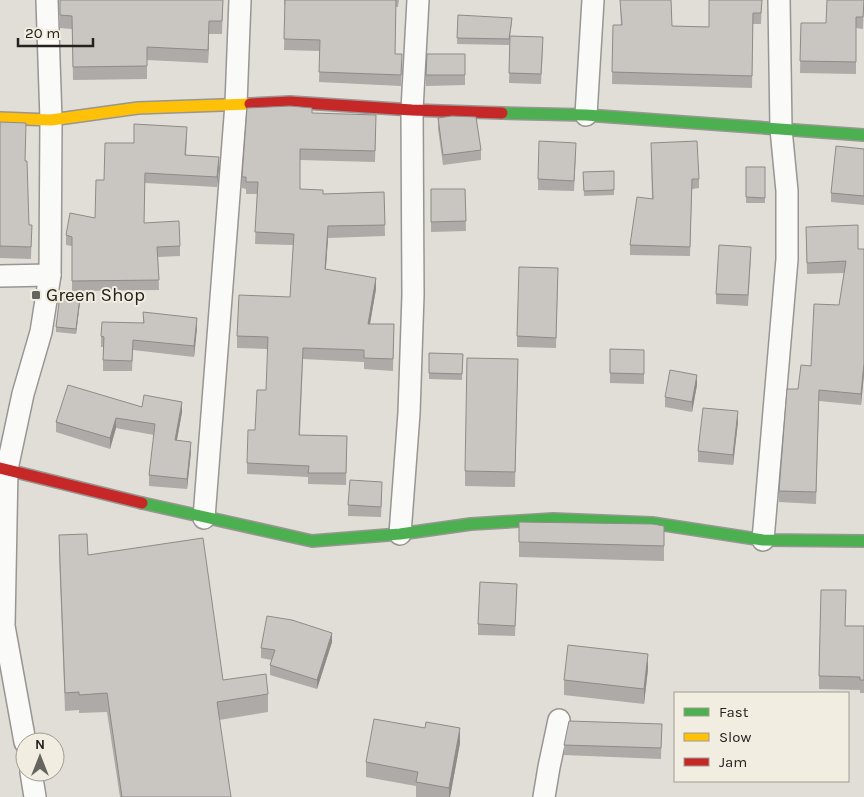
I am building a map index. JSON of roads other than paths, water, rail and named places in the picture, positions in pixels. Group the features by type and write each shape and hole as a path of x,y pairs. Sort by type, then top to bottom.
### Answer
{"street":[{"path":"23,732 4,626 3,469 41,332 50,275 51,120 47,0"},
{"path":"204,518 236,104 240,0"},
{"path":"400,534 409,413 413,294 412,110 418,0"},
{"path":"586,115 593,0"},
{"path":"763,540 787,259 787,191 781,129 779,0"},
{"path":"0,118 51,120 138,108 290,102 412,110 586,115 864,136"},
{"path":"0,276 50,275"},
{"path":"3,469 204,518 312,541 400,534 471,524 552,518 652,524 763,540 864,541"},
{"path":"544,797 548,767 559,720"},
{"path":"33,782 35,797"}],"place":[{"name":"Green Shop","path":"36,295"}]}
